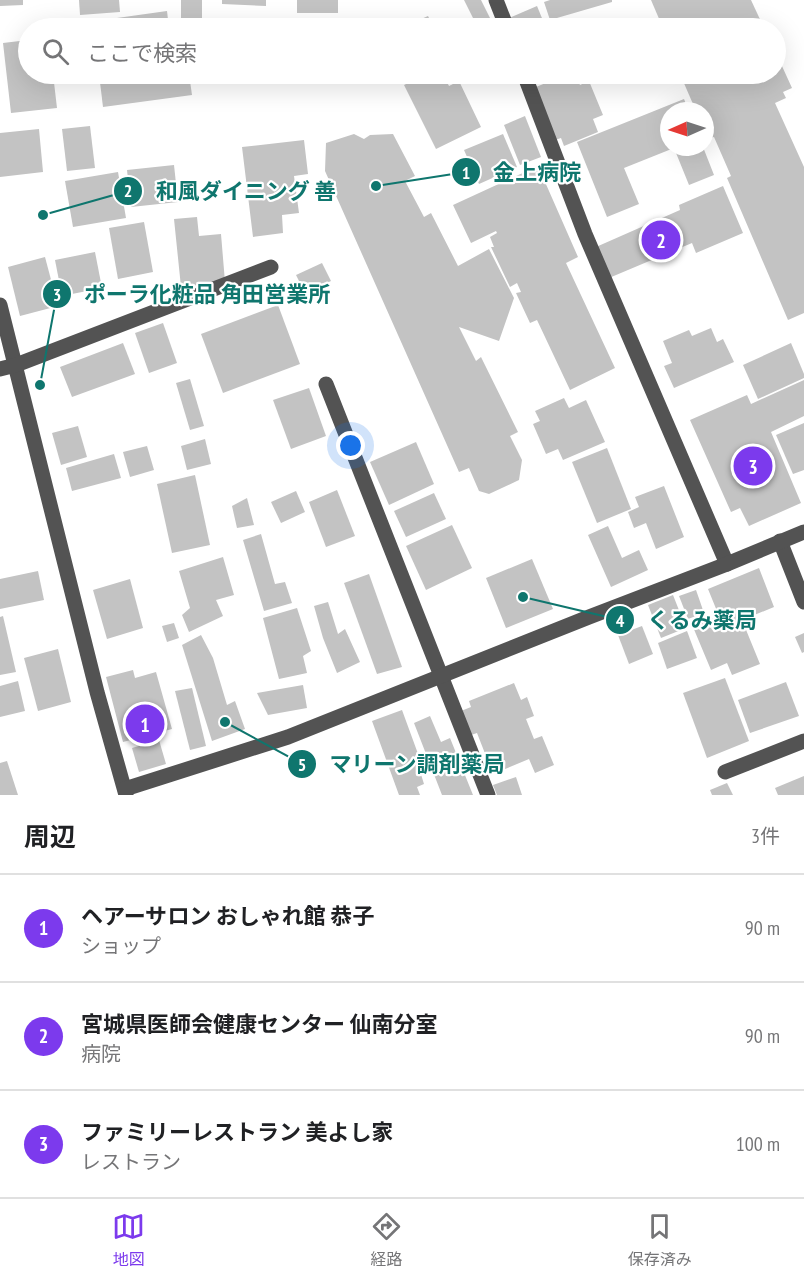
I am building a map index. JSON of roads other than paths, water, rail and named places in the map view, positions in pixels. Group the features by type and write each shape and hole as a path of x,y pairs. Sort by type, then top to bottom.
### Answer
{"street":[{"path":"496,0 503,18"},
{"path":"528,84 585,234 727,564"},
{"path":"0,369 16,365 271,267"},
{"path":"0,305 97,692 126,792 288,737 804,532"},
{"path":"326,384 488,795"},
{"path":"780,541 804,602"},
{"path":"725,772 804,741"}],"place":[{"name":"金上病院","path":"376,186"},
{"name":"和風ダイニング 善","path":"43,215"},
{"name":"宮城県医師会健康センター 仙南分室","path":"661,240"},
{"name":"ポーラ化粧品 角田営業所","path":"40,385"},
{"name":"ファミリーレストラン 美よし家","path":"753,466"},
{"name":"くるみ薬局","path":"523,597"},
{"name":"マリーン調剤薬局","path":"225,722"},
{"name":"ヘアーサロン おしゃれ館 恭子","path":"145,724"}]}
